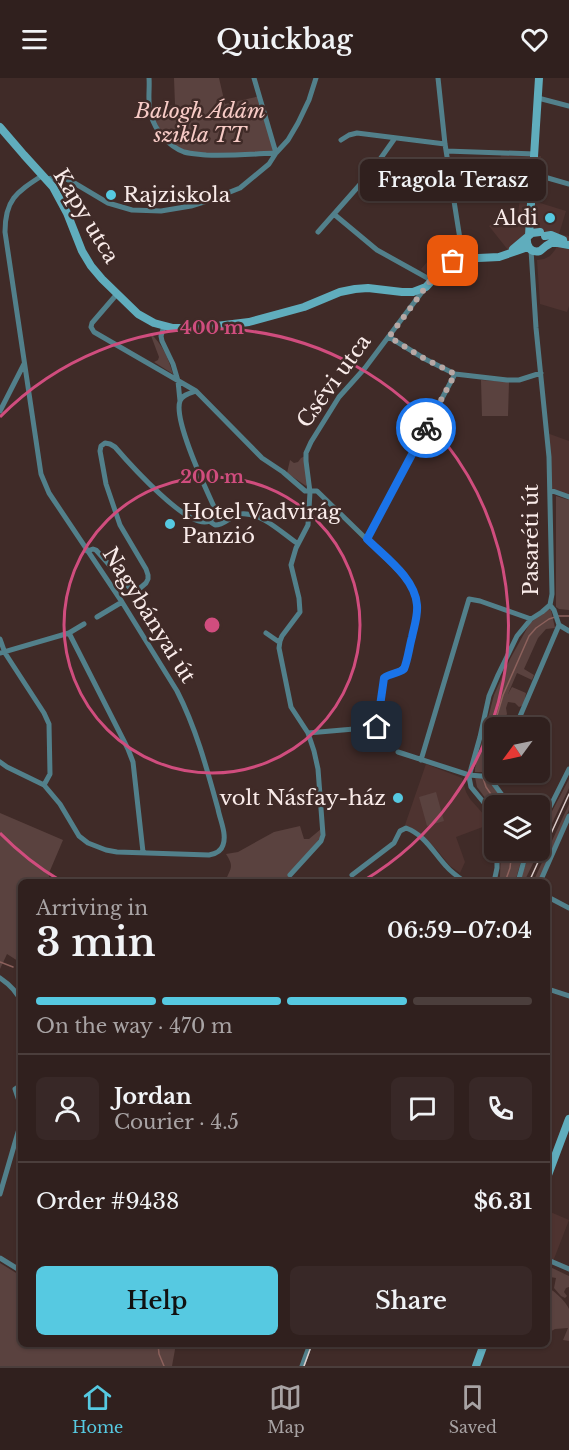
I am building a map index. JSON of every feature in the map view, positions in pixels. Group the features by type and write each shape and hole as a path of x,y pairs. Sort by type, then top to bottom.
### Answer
{"street":[{"path":"149,78 151,117 157,129 174,147 193,154 276,153"},
{"path":"254,78 276,153"},
{"path":"87,551 49,493 41,474 7,252 5,220 10,201 24,187 44,177 60,177 108,203 143,211 161,211 191,206 240,188 269,164 288,140 309,100 316,78"},
{"path":"438,78 445,144 463,258 505,256 525,248 543,250 546,246 555,243 569,244"},
{"path":"533,250 528,245 528,237 539,78"},
{"path":"538,98 569,106"},
{"name":"Kapy utca","path":"0,127 58,195 82,251 91,266 138,314 154,323 185,329 249,322 304,307 340,292 368,288 408,292 428,283"},
{"path":"341,140 357,133 445,144"},
{"path":"318,232 380,162 395,138"},
{"path":"446,151 535,154"},
{"path":"534,174 569,184"},
{"path":"335,214 377,250 428,283"},
{"path":"531,215 546,246"},
{"path":"505,256 534,232 551,235 569,244"},
{"name":"Pasaréti út","path":"473,775 489,696 517,636 531,619 552,608 549,457 536,328 533,250"},
{"name":"Csévi utca","path":"279,642 300,612 291,565 292,557 308,525 310,492 306,453 310,442 339,397 365,368 428,283 448,264 463,258"},
{"path":"117,294 92,323 94,332 195,391 262,458 305,491 317,491 408,582 417,607 415,623 404,669 384,678 376,739 380,746"},
{"path":"164,326 161,336 178,381 180,416 215,512 209,521 220,525 232,516 250,514 273,526 298,544"},
{"path":"389,337 455,374 519,380 541,373"},
{"path":"0,411 25,363"},
{"path":"367,539 455,374"},
{"path":"180,402 185,395 195,391"},
{"name":"Nagybányai út","path":"0,762 44,785 60,804 79,836 87,843 106,850 143,852 209,855 220,850 224,845 224,831 208,772 187,712 177,691 122,602 87,551 96,550 129,587 140,589 148,579 146,569 120,525 106,484 101,446 105,443 115,447 152,487 177,508 197,521 209,521"},
{"path":"550,490 569,497"},
{"path":"421,760 469,599 531,619"},
{"path":"97,617 122,602"},
{"path":"552,608 559,625 569,630"},
{"path":"2,653 69,633 84,624"},
{"path":"520,717 559,625"},
{"path":"69,633 133,762 143,852"},
{"path":"266,633 279,642 291,707 308,733 318,769 323,835 321,841 290,875"},
{"path":"0,639 2,653 44,713 49,724 50,774 44,785"},
{"path":"308,733 377,727"},
{"path":"398,752 473,775 484,775"},
{"path":"550,807 569,769"},
{"path":"473,775 469,780 484,803"},
{"path":"541,879 569,816"},
{"path":"352,875 394,843 400,831 406,828 415,832 430,845 447,868 461,879"},
{"path":"495,879 497,861"},
{"path":"518,879 523,861"},
{"path":"550,898 569,908"},
{"path":"0,978 8,983 18,997"},
{"path":"550,989 569,996"},
{"path":"550,1170 569,1119"},
{"path":"0,1194 18,1132"},
{"path":"0,1258 18,1269"},
{"path":"550,1261 569,1269"},
{"path":"302,1366 309,1347"},
{"path":"476,1366 483,1347"}],"shaded area":[{"path":"501,154 541,156 537,202 566,211 559,234 569,236 569,306 567,312 540,304 537,260 550,256 560,239 528,227 527,234 516,246 508,250 489,226 496,221 517,223 521,188 497,185"},
{"path":"469,243 471,260 452,266 435,282 421,269 436,252"},
{"path":"547,433 569,441 569,497 550,490"},
{"path":"426,764 462,778 470,799 484,815 484,826 456,837 465,862 460,873 450,866 418,832 405,825"},
{"path":"550,1212 569,1220 552,1264 550,1264"}],"green space":[{"name":"Balogh Ádám szikla TT","path":"174,78 219,78 225,104 260,96 276,153 243,155 183,152 166,140 149,109 175,105"},
{"path":"150,333 164,352 173,374 154,362 159,357"},
{"path":"481,380 509,382 508,416 482,416"},
{"path":"305,456 308,483 306,486 287,473 290,460 294,463 298,462"},
{"path":"556,496 569,500 569,610 556,607"},
{"path":"549,609 555,628 546,629 538,638 524,669 534,675 532,680 517,673 508,694 512,687 526,693 524,705 519,707 515,703 508,702 505,717 488,717 494,695 530,623"},
{"path":"484,733 484,772 475,772"},
{"path":"475,777 484,778 484,783 491,783 499,795 484,796 477,787"},
{"path":"569,779 569,788 550,827 550,815"},
{"path":"436,792 444,821 427,826 419,797"},
{"path":"569,804 569,810 550,855 550,845"},
{"path":"0,813 63,840 49,873 49,879 18,879 18,961 7,954 0,969"},
{"path":"300,826 304,839 309,839 321,829 320,838 290,875 292,879 226,879 231,865 226,854 238,852 274,832"},
{"path":"501,861 521,861 516,879 499,879"},
{"path":"527,861 534,861 525,879 522,879"},
{"path":"543,861 547,861 540,879 534,879"},
{"path":"0,1263 18,1274 18,1347 175,1347 172,1366 0,1366"},
{"path":"550,1267 569,1276 569,1287 564,1292 567,1296 565,1298 554,1288 556,1278 550,1277"},
{"path":"550,1289 566,1303 569,1309 569,1341 563,1340 568,1328 550,1332"}],"waterway":[{"path":"483,773 484,760 503,695 529,636 549,619 569,616"},
{"path":"483,778 491,795"},
{"path":"506,879 511,861"},
{"path":"0,962 13,967"},
{"path":"158,1347 164,1366"}],"tram line":[{"path":"530,879 569,794"},
{"path":"304,1366 311,1347"}],"way so far":[{"path":"426,428 455,374 389,337 431,280 453,261"}],"place":[{"name":"Rajziskola","path":"111,195"},
{"name":"Aldi","path":"550,218"},
{"name":"Fragola Terasz","path":"453,261"},
{"name":"Hotel Vadvirág Panzió","path":"170,524"},
{"name":"volt Násfay-ház","path":"398,798"}],"route":[{"path":"377,727 384,678 404,669 417,607 408,582 367,539 426,428"}]}
